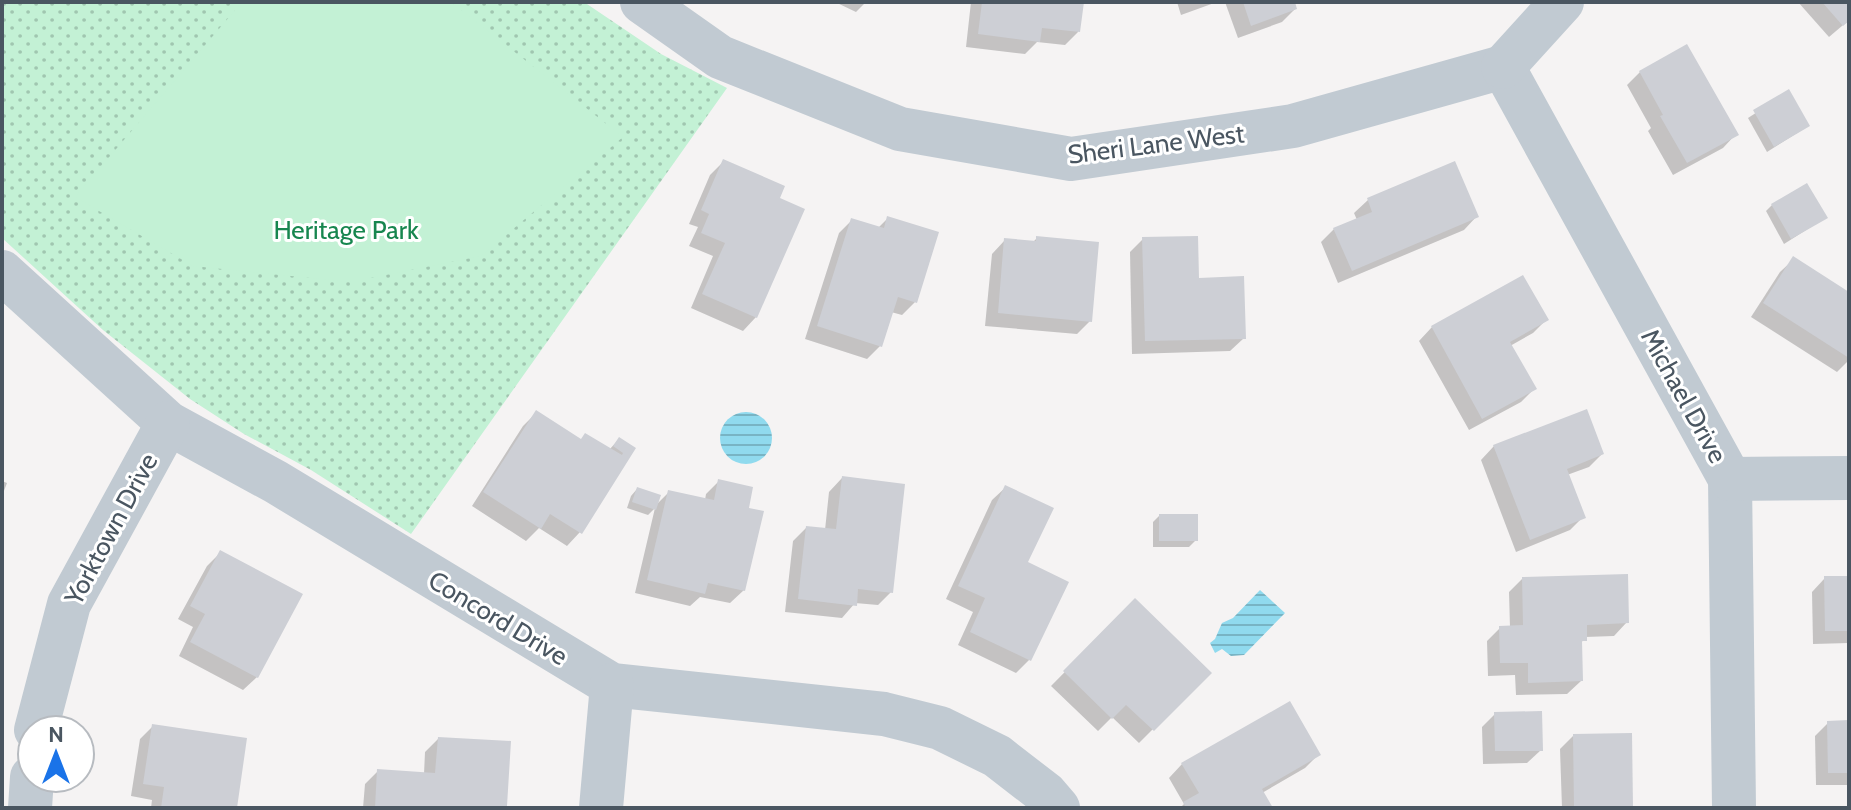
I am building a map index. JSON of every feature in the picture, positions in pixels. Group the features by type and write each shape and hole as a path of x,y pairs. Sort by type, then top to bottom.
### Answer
{"street":[{"name":"Sheri Lane West","path":"642,2 720,57 900,129 1071,159 1293,126 1503,67"},
{"path":"1503,67 1562,2"},
{"name":"Michael Drive","path":"1503,67 1730,479 1734,808"},
{"name":"Concord Drive","path":"2,272 168,423 276,482 612,685 884,714 940,728 997,756 1046,794 1058,808"},
{"name":"Yorktown Drive","path":"40,714 69,604 168,423"},
{"path":"1730,479 1849,478"},
{"path":"601,808 612,685"}],"green space":[{"name":"Heritage Park","path":"2,2 584,2 661,54 727,88 411,534 311,470 244,434 190,399 103,330 2,238"},
{"path":"242,2 451,2 623,137 481,256 350,282 193,266 75,197"}],"water":[{"path":"746,412 765,419 772,438 765,457 746,464 727,457 720,438 727,419"},
{"path":"1260,590 1285,613 1244,655 1231,656 1222,649 1215,653 1210,643 1222,623 1233,618"}],"building":[{"path":"982,2 1084,2 1080,32 1042,28 1040,42 978,34"},
{"path":"1243,2 1295,2 1297,9 1251,26"},
{"path":"1822,2 1849,2 1849,21 1843,26"},
{"path":"1687,44 1739,135 1687,163 1639,71"},
{"path":"1789,89 1810,126 1774,147 1753,110"},
{"path":"723,159 785,186 780,198 805,209 757,318 702,294 725,243 701,233 709,214 701,210"},
{"path":"1455,161 1479,217 1352,271 1333,228 1372,212 1367,198"},
{"path":"1807,183 1828,218 1791,239 1771,204"},
{"path":"887,216 939,232 917,303 898,297 882,347 817,326 851,218 884,228"},
{"path":"1036,236 1099,242 1092,322 998,313 1004,238 1036,241"},
{"path":"1198,236 1199,278 1244,276 1246,339 1145,341 1142,237"},
{"path":"1793,256 1849,292 1849,358 1763,303"},
{"path":"1523,275 1549,320 1510,342 1537,389 1482,419 1431,326"},
{"path":"1587,409 1604,454 1567,469 1586,518 1530,540 1493,445"},
{"path":"536,410 581,439 585,433 622,455 613,446 619,437 636,448 582,534 550,514 541,529 483,492"},
{"path":"842,476 905,484 893,593 858,589 857,606 798,599 806,526 836,529"},
{"path":"718,479 753,487 749,508 764,511 745,591 708,583 705,594 647,580 668,490 714,500"},
{"path":"1005,485 1054,508 1028,562 1069,582 1031,661 970,632 985,598 958,586"},
{"path":"637,487 661,495 656,510 632,502"},
{"path":"1159,514 1198,514 1198,541 1159,541"},
{"path":"220,550 303,594 258,678 190,642 205,614 190,606"},
{"path":"1628,574 1629,623 1587,625 1587,641 1582,641 1583,681 1528,683 1528,663 1500,663 1499,626 1523,625 1522,577"},
{"path":"1824,576 1849,576 1849,631 1825,631"},
{"path":"1135,598 1212,673 1154,731 1126,705 1112,719 1063,671"},
{"path":"1290,701 1321,755 1262,789 1273,808 1186,808 1183,802 1199,793 1181,763"},
{"path":"1542,711 1543,751 1495,751 1494,712"},
{"path":"1849,720 1849,773 1828,773 1827,721"},
{"path":"152,724 247,738 237,808 161,808 164,787 143,784"},
{"path":"1632,733 1633,808 1574,808 1573,734"},
{"path":"438,737 511,741 507,806 375,808 377,769 435,773"}]}
